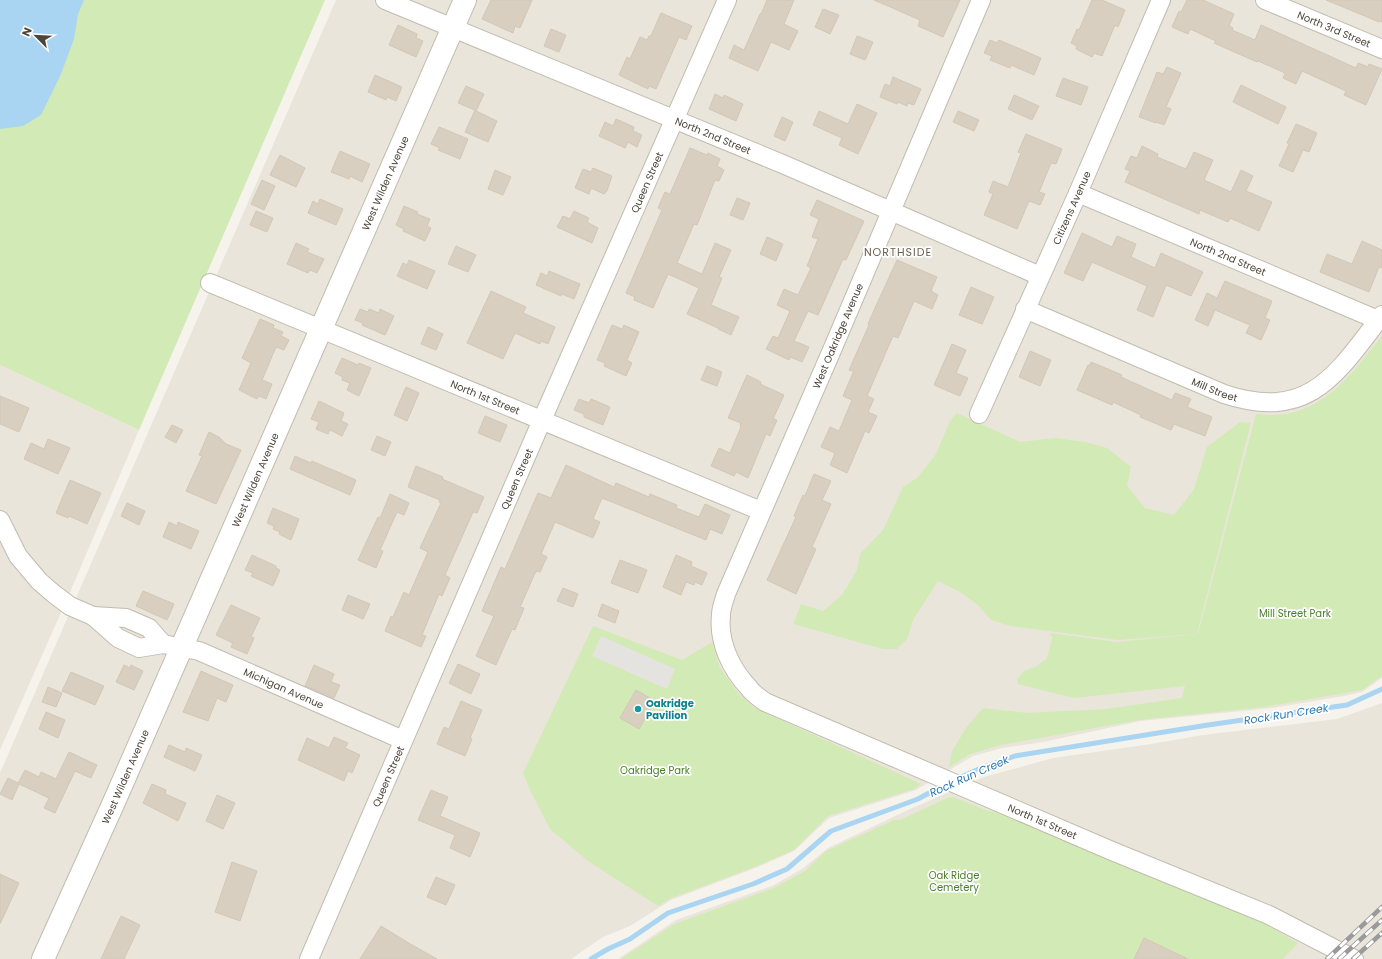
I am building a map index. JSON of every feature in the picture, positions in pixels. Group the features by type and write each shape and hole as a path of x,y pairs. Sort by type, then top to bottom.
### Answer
{"street":[{"name":"North 2nd Street","path":"385,0 784,165 1040,276"},
{"name":"West Wilden Avenue","path":"43,959 111,809 172,646 321,329 465,0"},
{"name":"Queen Street","path":"309,959 542,420 727,0"},
{"name":"West Oakridge Avenue","path":"738,675 726,653 721,636 720,616 726,594 981,0"},
{"name":"Citizens Avenue","path":"980,414 1025,309 1078,193 1161,0"},
{"name":"North 3rd Street","path":"1265,0 1382,49"},
{"name":"North 2nd Street","path":"1078,193 1380,317"},
{"name":"North 1st Street","path":"210,283 761,511"},
{"name":"Mill Street","path":"1025,309 1224,394 1257,402 1278,402 1296,399 1316,389 1333,376 1354,352 1380,317"},
{"name":"Michigan Avenue","path":"0,520 18,556 39,581 70,606 93,616 118,638 139,648 172,646 199,651 403,740"},
{"name":"North 1st Street","path":"738,675 750,690 766,702 1112,851 1269,915 1354,959"}],"shaded area":[{"path":"336,0 1382,0 1382,678 1362,692 1344,696 1272,708 1141,721 1043,742 1002,748 973,756 916,790 829,818 794,851 758,867 671,900 630,926 603,937 571,959 0,959 0,773"},
{"path":"0,365 139,430 71,590 0,750"},
{"path":"601,636 675,669 667,689 592,656"},
{"path":"1382,703 1382,959 618,959 676,920 772,886 802,869 828,848 910,809 984,777 1053,758 1203,735 1337,719"}],"green space":[{"path":"0,0 325,0 139,430 0,365"},
{"name":"Mill Street Park","path":"1382,336 1382,676 1362,690 1264,707 1139,720 1001,745 970,754 949,767 952,751 966,728 983,708 1028,713 1106,709 1182,698 1185,686 1074,698 1018,684 1017,679 1024,671 1037,666 1047,658 1052,638 1050,633 1117,642 1198,634 1256,414 1275,415 1293,412 1309,407 1337,388 1349,376"},
{"path":"957,413 1020,442 1055,438 1086,442 1107,448 1131,467 1127,486 1145,508 1174,515 1194,489 1207,447 1240,422 1251,423 1197,634 1118,640 1010,626 991,620 978,605 960,592 938,581 913,620 907,639 897,649 883,649 793,624 801,604 823,611 842,595 857,570 860,554 883,530 903,487 917,478 936,454 950,421"},
{"name":"Oakridge Park","path":"593,626 682,660 712,642 720,668 738,693 753,707 921,784 914,789 828,816 794,850 757,866 669,899 658,906 588,861 550,829 523,773"},
{"name":"Oak Ridge Cemetery","path":"953,797 986,810 1010,816 1269,926 1298,943 1283,959 621,959 674,924 774,888 805,871 826,851 894,820 900,820 947,798"}],"water":[{"path":"0,0 84,0 78,14 74,39 61,74 41,115 23,126 0,129"}],"building":[{"path":"491,0 532,0 520,28 515,26 513,33 482,19"},
{"path":"767,0 794,0 784,24 798,31 789,50 771,42 758,71 729,58 734,45 744,50"},
{"path":"874,0 960,0 943,37 918,26 920,20"},
{"path":"1092,0 1102,0 1125,10 1118,27 1115,25 1102,56 1094,53 1092,57 1076,49 1077,46 1071,43 1077,29 1079,30"},
{"path":"1187,0 1203,0 1234,14 1229,26 1233,28 1232,30 1255,40 1261,25 1356,68 1358,63 1368,67 1369,64 1382,69 1366,105 1344,95 1346,91 1302,71 1296,84 1283,78 1285,74 1283,72 1214,43 1216,41 1190,29 1188,34 1172,27 1179,11 1181,12"},
{"path":"1326,0 1382,0 1382,22 1379,22"},
{"path":"823,9 839,15 830,34 815,27"},
{"path":"661,13 692,26 686,40 679,37 656,89 649,86 648,89 619,75 627,57 630,59 640,37 647,40 649,36 651,36"},
{"path":"398,25 417,34 416,38 423,41 416,57 389,45"},
{"path":"551,29 566,35 559,52 544,46"},
{"path":"857,36 873,42 865,60 850,54"},
{"path":"990,40 997,43 999,40 1041,58 1034,75 1011,65 1010,68 990,60 992,56 984,53"},
{"path":"1167,67 1181,73 1166,107 1171,109 1164,125 1139,117 1157,72 1163,74"},
{"path":"375,75 402,87 396,101 387,97 386,100 368,92"},
{"path":"893,77 921,89 914,105 908,103 907,106 898,102 897,104 880,97 885,84 890,86"},
{"path":"1063,78 1088,87 1081,105 1056,96"},
{"path":"1241,85 1286,107 1278,124 1233,102"},
{"path":"466,86 484,94 476,111 497,121 488,142 465,132 475,110 458,103"},
{"path":"715,94 723,98 724,95 743,104 736,121 709,109"},
{"path":"1014,95 1039,106 1032,120 1008,109"},
{"path":"857,104 877,113 858,154 839,145 842,138 813,125 819,111 848,124"},
{"path":"958,111 979,120 974,131 953,122"},
{"path":"782,117 793,122 785,141 774,136"},
{"path":"616,119 634,127 633,131 642,135 637,147 628,142 625,148 599,136 605,122 613,126"},
{"path":"1296,124 1317,133 1309,152 1303,150 1293,172 1279,166 1289,144 1287,143"},
{"path":"439,127 468,139 460,159 438,150 440,148 431,144"},
{"path":"1026,134 1062,149 1056,164 1051,163 1039,192 1045,194 1040,205 1029,201 1017,229 984,215 993,194 989,192 993,181 1008,187 1021,153 1018,152"},
{"path":"1142,146 1158,154 1157,157 1186,169 1194,152 1213,160 1204,180 1231,192 1241,170 1253,176 1246,191 1272,202 1259,231 1230,218 1228,222 1200,210 1199,214 1125,182 1130,171 1125,169 1131,156 1137,158"},
{"path":"690,148 707,155 708,153 720,159 717,166 724,170 719,181 715,180 697,225 694,224 677,263 702,274 715,243 731,250 719,277 722,278 711,305 739,317 731,335 687,314 699,288 668,274 653,308 634,300 635,297 626,293 662,210 658,208 665,192 670,194"},
{"path":"340,151 370,164 362,182 350,176 349,179 331,172"},
{"path":"280,155 305,168 296,187 270,175"},
{"path":"593,168 612,176 607,191 604,194 591,188 589,194 575,188 583,169 591,172"},
{"path":"495,170 511,177 503,195 488,189"},
{"path":"262,180 275,186 264,210 251,204"},
{"path":"737,198 750,203 743,220 730,215"},
{"path":"320,199 343,209 336,225 308,213 313,201 318,204"},
{"path":"817,200 864,221 846,260 843,259 818,315 808,311 794,341 809,347 802,362 790,357 789,360 766,349 773,336 778,338 790,311 777,305 784,289 798,295 811,268 807,266 818,239 812,237 819,219 810,215"},
{"path":"404,206 418,212 417,214 430,219 427,226 431,228 425,241 403,231 404,229 396,225"},
{"path":"256,211 273,218 267,232 250,225"},
{"path":"574,211 589,218 587,222 598,228 592,243 557,227 563,216 570,219"},
{"path":"1082,233 1112,247 1117,236 1136,244 1131,257 1155,268 1161,253 1203,272 1191,296 1166,285 1153,317 1137,310 1147,286 1092,262 1083,281 1064,273"},
{"path":"767,237 783,244 776,261 760,254"},
{"path":"1362,241 1382,250 1382,268 1379,267 1369,292 1320,272 1327,254 1352,264"},
{"path":"296,243 309,249 307,252 324,259 317,273 310,270 308,273 287,264"},
{"path":"456,246 476,255 468,272 448,264"},
{"path":"409,260 435,271 427,289 397,276 403,263 407,265"},
{"path":"897,260 937,277 931,291 938,295 932,309 914,301 898,338 893,336 867,396 874,399 868,412 877,416 869,433 865,431 847,473 830,465 835,453 821,447 830,427 839,431 852,400 843,396 853,373 853,371 849,370"},
{"path":"549,271 580,284 574,299 562,294 561,296 536,285 541,273 547,276"},
{"path":"1225,281 1272,301 1265,318 1270,320 1261,340 1246,333 1250,325 1215,310 1208,326 1195,320 1207,293 1217,298"},
{"path":"971,287 994,297 982,324 959,315"},
{"path":"491,291 526,307 523,313 555,327 548,344 541,341 540,344 515,333 503,359 467,343"},
{"path":"360,309 368,312 369,309 379,313 380,309 394,316 385,335 362,325 363,323 355,320"},
{"path":"260,319 274,325 273,328 283,332 281,336 289,340 284,350 276,347 262,380 272,384 266,399 259,396 257,399 239,390 251,363 242,358"},
{"path":"612,325 622,329 624,325 639,332 627,360 632,363 626,376 604,366 605,363 597,360"},
{"path":"428,327 443,334 436,350 421,344"},
{"path":"952,344 966,350 956,373 968,378 960,396 934,385"},
{"path":"1030,351 1051,360 1040,386 1019,377"},
{"path":"342,358 358,365 359,363 371,368 359,396 347,390 350,383 342,380 343,377 335,373"},
{"path":"1091,362 1122,375 1121,377 1172,400 1175,393 1191,399 1187,407 1212,417 1205,436 1174,424 1171,430 1140,417 1141,415 1113,402 1112,405 1077,390 1088,365 1090,365"},
{"path":"707,366 722,372 717,386 701,380"},
{"path":"747,375 761,382 760,384 784,395 773,419 777,420 770,436 766,434 748,478 736,472 734,476 711,466 719,448 730,453 741,427 741,423 728,418"},
{"path":"406,387 419,393 407,421 394,415"},
{"path":"0,396 29,408 19,432 0,424"},
{"path":"579,399 589,403 591,399 610,407 603,425 584,417 584,414 574,410"},
{"path":"319,401 344,413 341,421 348,424 342,436 330,430 328,434 316,429 319,422 311,419"},
{"path":"485,416 507,425 500,442 478,433"},
{"path":"172,425 183,430 176,443 165,437"},
{"path":"209,432 219,437 226,444 241,450 216,504 186,491 202,456 199,455"},
{"path":"377,436 391,442 385,456 371,450"},
{"path":"48,439 70,448 58,474 24,459 31,443 44,449"},
{"path":"295,456 311,463 312,461 356,480 350,495 290,469"},
{"path":"566,465 614,487 616,483 649,497 650,494 677,505 676,508 699,517 705,504 730,515 722,534 710,529 706,540 602,498 593,519 600,522 593,538 555,522 541,554 547,557 540,572 536,571 520,607 524,608 515,630 512,629 496,665 476,656 494,616 482,611 501,567 505,569 538,493 551,498"},
{"path":"416,466 484,497 477,513 473,512 445,575 450,578 442,596 439,594 422,635 426,636 421,647 385,631 404,592 409,595 428,552 420,548 441,503 439,502 440,500 408,487"},
{"path":"814,474 831,481 822,500 831,504 812,547 816,549 796,594 767,580 796,517 794,516 803,495 805,496"},
{"path":"70,480 101,493 87,524 69,516 68,518 56,513"},
{"path":"390,494 409,503 404,515 397,512 380,550 383,551 376,568 358,560 378,517 380,518"},
{"path":"127,503 145,511 139,525 121,516"},
{"path":"273,508 299,519 291,540 279,534 280,532 273,529 274,526 267,523"},
{"path":"169,522 177,526 178,522 199,531 191,549 163,537"},
{"path":"252,555 276,566 276,568 280,570 273,586 251,576 253,573 245,570"},
{"path":"676,555 692,562 691,566 707,573 702,585 695,582 694,585 686,582 681,595 663,587"},
{"path":"620,560 647,570 638,593 611,583"},
{"path":"563,588 578,594 573,607 557,601"},
{"path":"143,591 174,604 167,620 136,606"},
{"path":"348,595 370,604 363,619 342,610"},
{"path":"602,604 619,611 615,623 598,616"},
{"path":"231,605 260,618 251,637 254,638 247,654 231,647 233,643 216,635"},
{"path":"458,664 480,674 471,694 449,683"},
{"path":"124,665 130,668 131,665 143,671 134,690 116,682"},
{"path":"314,665 334,674 331,682 340,685 334,698 305,686"},
{"path":"201,671 233,685 226,702 217,698 208,721 183,712"},
{"path":"71,672 104,686 95,705 62,691"},
{"path":"48,687 62,693 56,707 42,702"},
{"name":"Oakridge Pavilion","path":"636,690 655,701 639,729 620,718"},
{"path":"461,701 482,710 470,738 472,739 465,756 437,744 444,727 449,729"},
{"path":"46,712 65,720 58,738 39,729"},
{"path":"334,737 348,743 345,748 360,755 352,773 348,771 344,781 298,760 307,738 329,748"},
{"path":"169,745 185,752 186,748 202,755 195,771 164,757"},
{"path":"69,752 97,765 91,778 75,771 55,813 44,808 49,798 19,784 12,800 0,794 8,778 18,783 25,770 39,777 41,772 56,779"},
{"path":"152,784 166,790 165,794 186,803 178,821 143,803"},
{"path":"431,790 448,797 440,816 480,833 470,857 450,848 455,835 418,820"},
{"path":"217,795 235,803 223,829 206,821"},
{"path":"232,862 257,871 240,921 215,912"},
{"path":"0,874 19,883 0,924"},
{"path":"436,877 455,885 446,905 427,897"},
{"path":"121,916 140,925 124,959 101,959"},
{"path":"381,926 412,945 437,959 360,959"},
{"path":"1144,938 1188,959 1134,959"}],"waterway":[{"name":"Rock Run Creek","path":"957,779 981,768 1015,756 1208,725 1347,705 1382,689"},
{"name":"Rock Run Creek","path":"591,959 630,939 668,913 753,884 787,869 831,831 918,799 946,784"}],"railway":[{"path":"1327,959 1382,907"},
{"path":"1339,959 1382,920"},
{"path":"1353,959 1382,933"}],"place":[{"name":"Oakridge Pavilion","path":"638,709"}],"district":[{"name":"NORTHSIDE","path":"898,252"}]}
